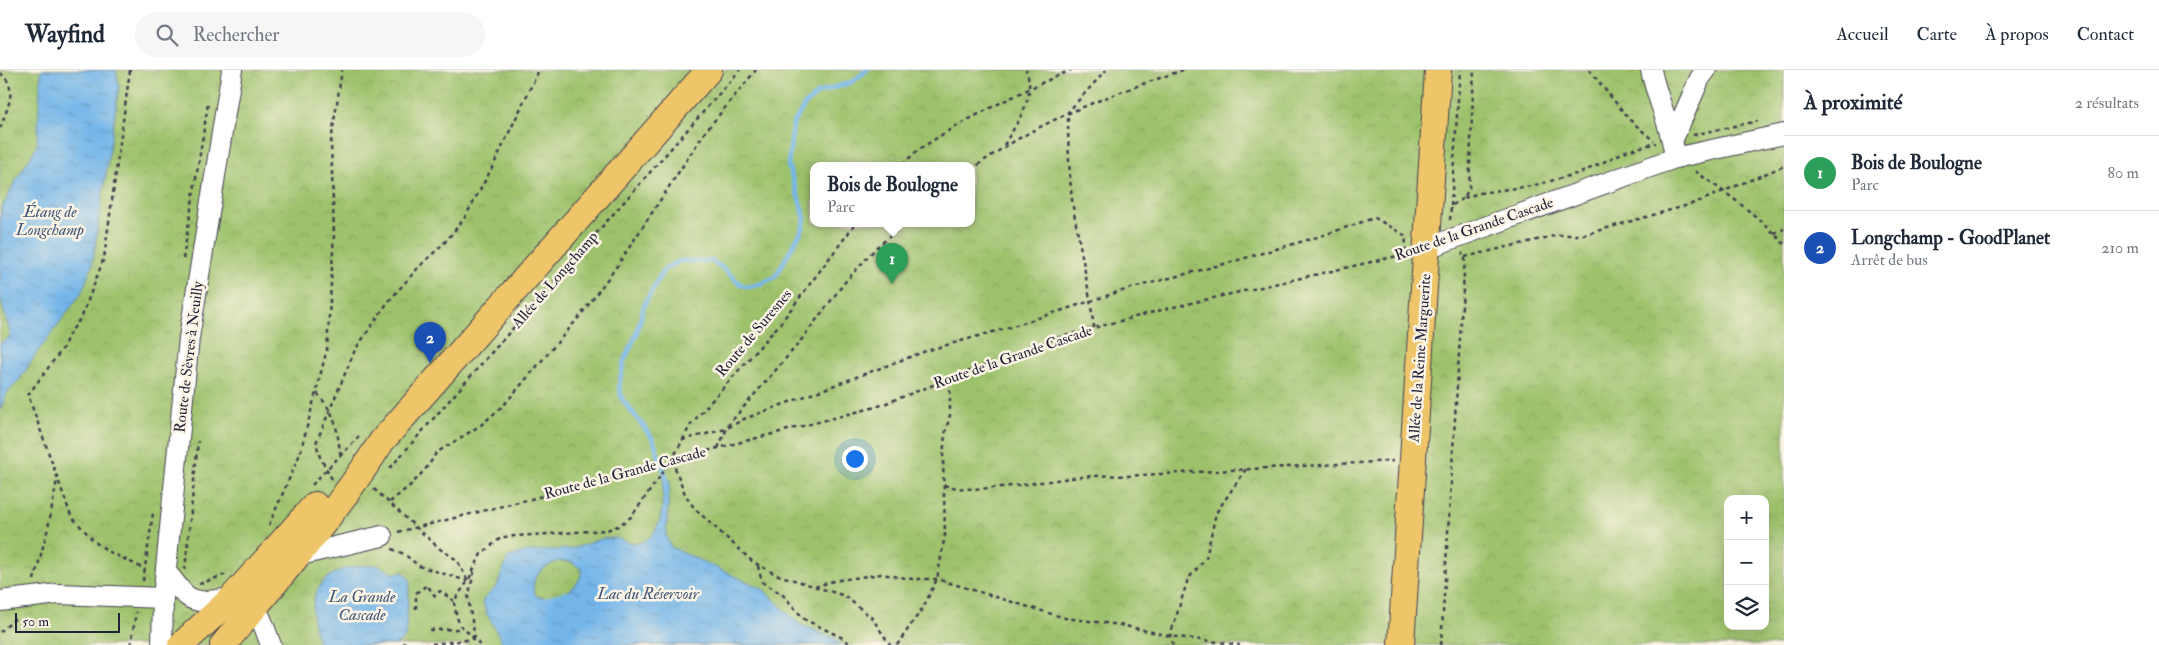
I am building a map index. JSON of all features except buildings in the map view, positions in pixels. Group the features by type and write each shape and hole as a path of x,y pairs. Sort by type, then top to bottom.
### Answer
{"main road":[{"name":"Allée de Longchamp","path":"243,603 296,556 360,476 382,441 709,70"},
{"name":"Allée de la Reine Marguerite","path":"1402,645 1416,251 1438,70"},
{"name":"Allée de Longchamp","path":"243,603 335,471 350,467 382,441"},
{"path":"193,640 243,603"},
{"path":"223,645 243,603"}],"street":[{"name":"Route de Sèvres à Neuilly","path":"162,645 163,598 189,338 232,70"},
{"path":"1652,70 1655,87 1674,148"},
{"path":"1674,148 1700,78 1706,70"},
{"name":"Route de la Grande Cascade","path":"1416,251 1674,148 1784,134"},
{"path":"296,556 383,535"},
{"path":"166,572 187,596 194,599 243,603 271,645"},
{"path":"0,601 58,594 163,598"}],"path":[{"path":"130,70 105,251 96,284 82,316 68,336 63,348 28,395 71,516 110,552 145,569"},
{"path":"266,532 300,454 327,349 334,236 331,142 342,70"},
{"path":"335,471 316,443 355,350 388,302 464,219 493,166 539,70"},
{"name":"Allée de Longchamp","path":"384,475 740,70"},
{"path":"390,502 429,465 436,453 481,425 503,406 580,316 622,259 705,132 756,70"},
{"path":"1004,147 1026,106 1031,87 1026,70"},
{"path":"906,162 914,152 964,122 1031,87 1071,70"},
{"path":"1094,328 1091,301 1073,206 1068,144 1068,112 1106,70"},
{"path":"975,167 1036,128 1068,112 1183,70"},
{"path":"1450,223 1460,70"},
{"path":"1464,198 1469,188 1474,70"},
{"path":"0,73 7,78 12,93 0,129"},
{"path":"1451,206 1464,198 1478,193 1532,186 1583,172 1626,151 1674,148 1766,119"},
{"path":"1441,645 1465,257 1558,235 1582,234 1696,203 1784,166"},
{"path":"682,440 726,429 744,419 926,351 1128,289 1228,263 1375,218 1406,236 1416,251"},
{"name":"Route de Suresnes","path":"475,567 481,554 502,537 578,534 607,530 618,526 631,517 672,460 691,424 778,325 853,227"},
{"path":"718,448 726,429 751,396 798,343 845,282 877,247 901,227"},
{"path":"1774,233 1784,229"},
{"name":"Route de la Grande Cascade","path":"383,535 603,481 672,460 876,407 950,377 1056,338 1165,309 1416,251"},
{"path":"897,645 924,606 937,579 945,535 943,457 945,434 950,415 950,377"},
{"path":"316,392 331,410 338,436 341,458 335,471"},
{"path":"186,578 198,442"},
{"path":"335,471 335,460 341,458"},
{"path":"672,460 685,494 694,508 758,566 775,574 845,596 872,618 890,645"},
{"path":"944,485 958,490 1019,486 1103,474 1125,476 1393,461"},
{"path":"1173,645 1170,636 1188,579 1206,558 1216,514 1246,469"},
{"path":"33,583 48,528 57,479"},
{"path":"372,487 440,549 457,560 468,581"},
{"path":"383,535 389,547 404,554 419,566 468,581"},
{"path":"758,566 762,582 783,595 804,619 845,639 850,645"},
{"path":"475,567 454,601 456,619 462,630 480,645"},
{"path":"475,567 468,598 475,639"},
{"path":"197,586 204,580 231,571"},
{"path":"815,587 833,581 881,574 912,579 937,579 1065,618 1121,625 1170,636 1240,645"},
{"path":"416,609 416,593 428,585 435,596 440,591 454,601"},
{"path":"131,645 137,608"},
{"path":"136,616 143,616"},
{"path":"430,630 462,630"},
{"path":"424,645 475,639"},
{"path":"403,645 406,640"}],"green space":[{"path":"0,70 1784,70 1784,645 0,645"}],"water":[{"name":"Étang de Longchamp","path":"41,70 116,70 119,87 92,265 82,292 20,379 7,393 0,410 0,344 11,336 0,297 0,218 2,208 15,182 37,146"},
{"name":"Lac du Réservoir","path":"664,478 670,480 666,536 671,547 763,589 799,624 836,639 841,645 504,645 482,601 497,586 508,557 531,551 569,549 605,538 617,538 633,543 644,541 653,533 660,519","holes":["559,561 571,562 582,569 580,578 574,586 556,598 549,599 536,596 534,584 538,574 548,566"]},
{"name":"La Grande Cascade","path":"377,565 393,573 404,572 410,580 406,632 403,640 393,645 319,645 314,627 313,610 315,597 321,585 330,576 342,570 358,566"}],"waterway":[{"path":"666,483 666,477 653,439 622,399 619,385 624,361 636,335 644,305 664,269 680,261 711,261 723,268 740,284 748,287 775,277 803,228 805,218 788,165 793,124 804,106 818,93 852,82 867,70"},
{"path":"545,600 566,593"}],"place":[{"name":"Bois de Boulogne","path":"892,284"},
{"name":"Longchamp - GoodPlanet","path":"430,363"}]}
